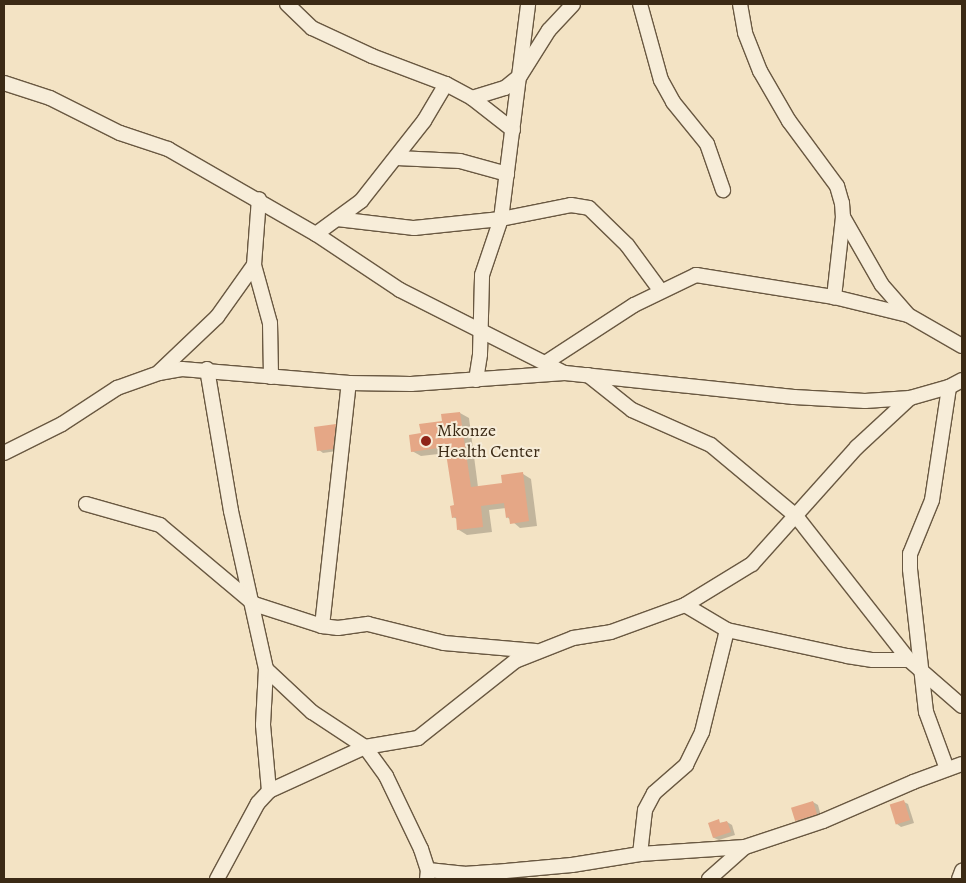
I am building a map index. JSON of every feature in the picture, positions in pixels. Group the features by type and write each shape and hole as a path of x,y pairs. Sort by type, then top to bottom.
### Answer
{"street":[{"path":"287,4 302,20 328,36 446,84 472,98 513,130"},
{"path":"476,380 482,274 501,219 528,4"},
{"path":"472,98 505,88 520,76 549,30 573,4"},
{"path":"640,4 661,80 672,102 707,144 724,190"},
{"path":"740,4 745,32 760,72 790,121 837,186 844,217 882,285 908,315"},
{"path":"4,84 50,98 120,133 168,149 316,234 400,290 565,373"},
{"path":"316,234 360,201 397,158 446,84"},
{"path":"397,158 460,161 507,174"},
{"path":"258,199 254,265 270,323 271,377"},
{"path":"337,219 414,228 501,219 571,205 589,208 627,245 660,290"},
{"path":"834,297 844,217"},
{"path":"159,372 217,317 254,265"},
{"path":"545,363 660,290 696,275 712,275 834,297 908,315 962,346"},
{"path":"207,369 231,511 254,604 266,669 264,725 269,791"},
{"path":"4,453 62,424 118,388 159,372 207,369 271,377 349,383 411,384 565,373 794,397 865,401 910,398 949,387 962,380"},
{"path":"588,375 632,410 711,445 796,516 909,660 922,668 962,706"},
{"path":"322,626 349,383"},
{"path":"948,769 926,712 910,554 932,500 949,387"},
{"path":"217,879 258,803 269,791 365,747 418,738 485,682 515,661 573,638 611,632 685,606 752,564 857,447 910,398"},
{"path":"86,504 160,525 254,604 322,626 338,628 368,624 444,643 537,651"},
{"path":"685,606 727,630 847,656 873,660 909,660"},
{"path":"640,854 645,810 654,793 686,765 702,732 727,630"},
{"path":"266,669 312,712 365,747 386,776 427,875 495,872 572,865 640,854 745,847 824,821 962,764"},
{"path":"709,879 745,847"},
{"path":"959,879 962,871"}],"building":[{"path":"460,412 471,487 502,483 501,475 523,472 529,521 510,524 509,517 506,518 504,503 481,506 483,527 457,530 456,517 452,518 450,506 454,505 445,447 411,452 409,435 421,433 419,424 442,421 441,414"},
{"path":"336,424 333,449 317,451 314,427"},
{"path":"904,800 910,820 896,824 890,804"},
{"path":"813,801 817,814 795,821 791,808"},
{"path":"719,819 720,823 727,821 731,832 713,838 708,823"}],"place":[{"name":"Mkonze Health Center","path":"426,441"}]}
